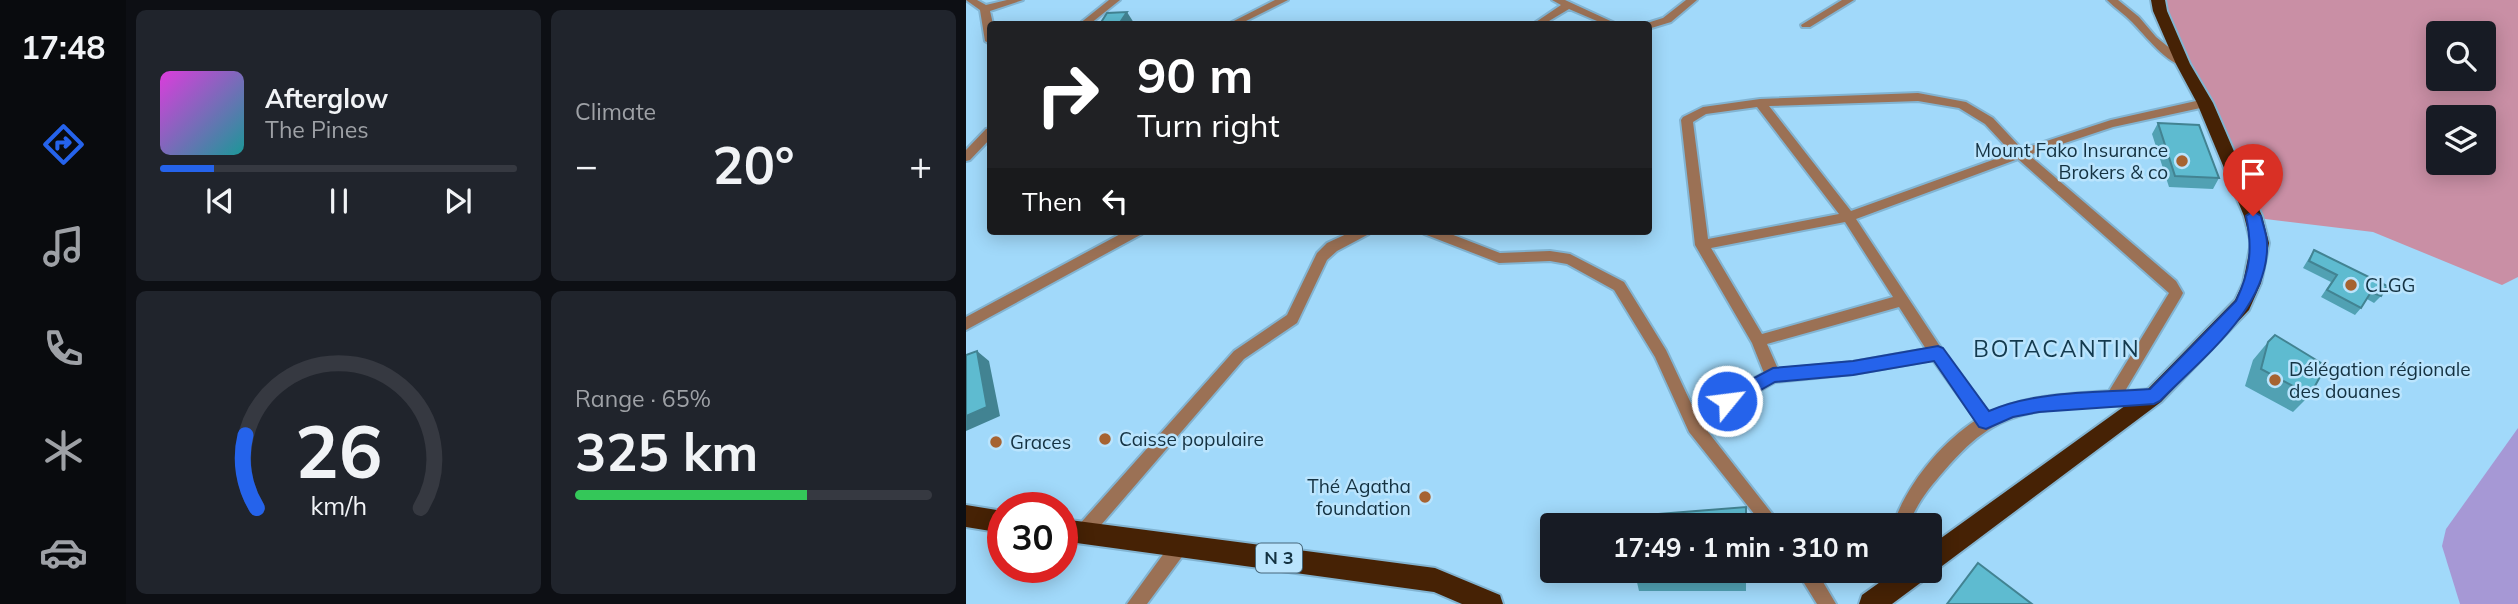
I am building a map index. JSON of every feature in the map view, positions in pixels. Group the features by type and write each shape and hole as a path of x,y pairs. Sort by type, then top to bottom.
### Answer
{"highway":[{"path":"1942,552 2154,396 2242,305 2252,283 2260,243 2253,216 2205,103 2183,64 2160,11 2158,0"},
{"path":"966,516 987,519"},
{"name":"N 3","path":"1078,533 1181,544 1436,580 1491,604"},
{"path":"1871,604 1897,583"}],"street":[{"path":"970,0 985,9 1018,0"},
{"path":"1088,21 1115,0"},
{"path":"1239,21 1283,0"},
{"path":"1652,25 1667,20 1692,0"},
{"path":"1806,25 1849,0"},
{"path":"2112,0 2135,19 2152,39 2183,64"},
{"path":"1541,21 1563,2 1605,21"},
{"path":"985,9 987,22"},
{"path":"1773,376 1758,341 1702,245 1687,120 1703,111 1760,103 1918,97 1962,105 1989,121 2020,153 2171,285 2176,293 2113,398"},
{"path":"1760,103 1848,217 1986,421"},
{"path":"1702,245 1848,217 2020,153 2111,124 2205,103"},
{"path":"966,157 987,135"},
{"path":"966,324 1131,235"},
{"path":"1078,527 1239,355 1292,319 1322,257 1332,247 1356,235"},
{"path":"1439,235 1499,258 1550,256 1570,259 1619,286 1661,354 1695,426 1764,513"},
{"path":"1758,341 1903,300"},
{"path":"1695,426 1727,401 1773,376 1853,368 1938,353"},
{"path":"1906,513 1934,470 1966,436 1986,421 2011,410 2154,396"},
{"path":"1136,604 1181,544"},
{"path":"1813,583 1827,604"}],"shaded area":[{"path":"2161,0 2518,0 2518,277 2502,285 2373,232 2257,218 2161,9"},
{"path":"2518,428 2518,604 2460,604 2442,546 2446,529"}],"building":[{"path":"1127,12 1121,21 1102,21 1107,13"},
{"path":"2158,123 2199,125 2219,178 2175,176"},
{"path":"2314,250 2387,286 2381,296 2371,292 2361,308 2327,290 2337,275 2309,261"},
{"path":"2275,335 2326,366 2310,395 2261,369 2268,342"},
{"path":"977,351 987,407 966,416 966,355"},
{"path":"1746,507 1746,513 1671,513"},
{"path":"1978,563 2032,604 1947,604"}],"place":[{"name":"Mount Fako Insurance Brokers & co","path":"2182,161"},
{"name":"CLGG","path":"2351,285"},
{"name":"Délégation régionale des douanes","path":"2275,380"},
{"name":"Caisse populaire","path":"1105,439"},
{"name":"Graces","path":"996,442"},
{"name":"Thé Agatha foundation","path":"1425,497"}],"district":[{"name":"BOTACANTIN","path":"2057,349"}],"route":[{"path":"1727,401 1773,376 1853,368 1938,353 1986,421 2011,410 2039,405 2154,396 2242,305 2252,283 2260,243 2253,216"}]}
